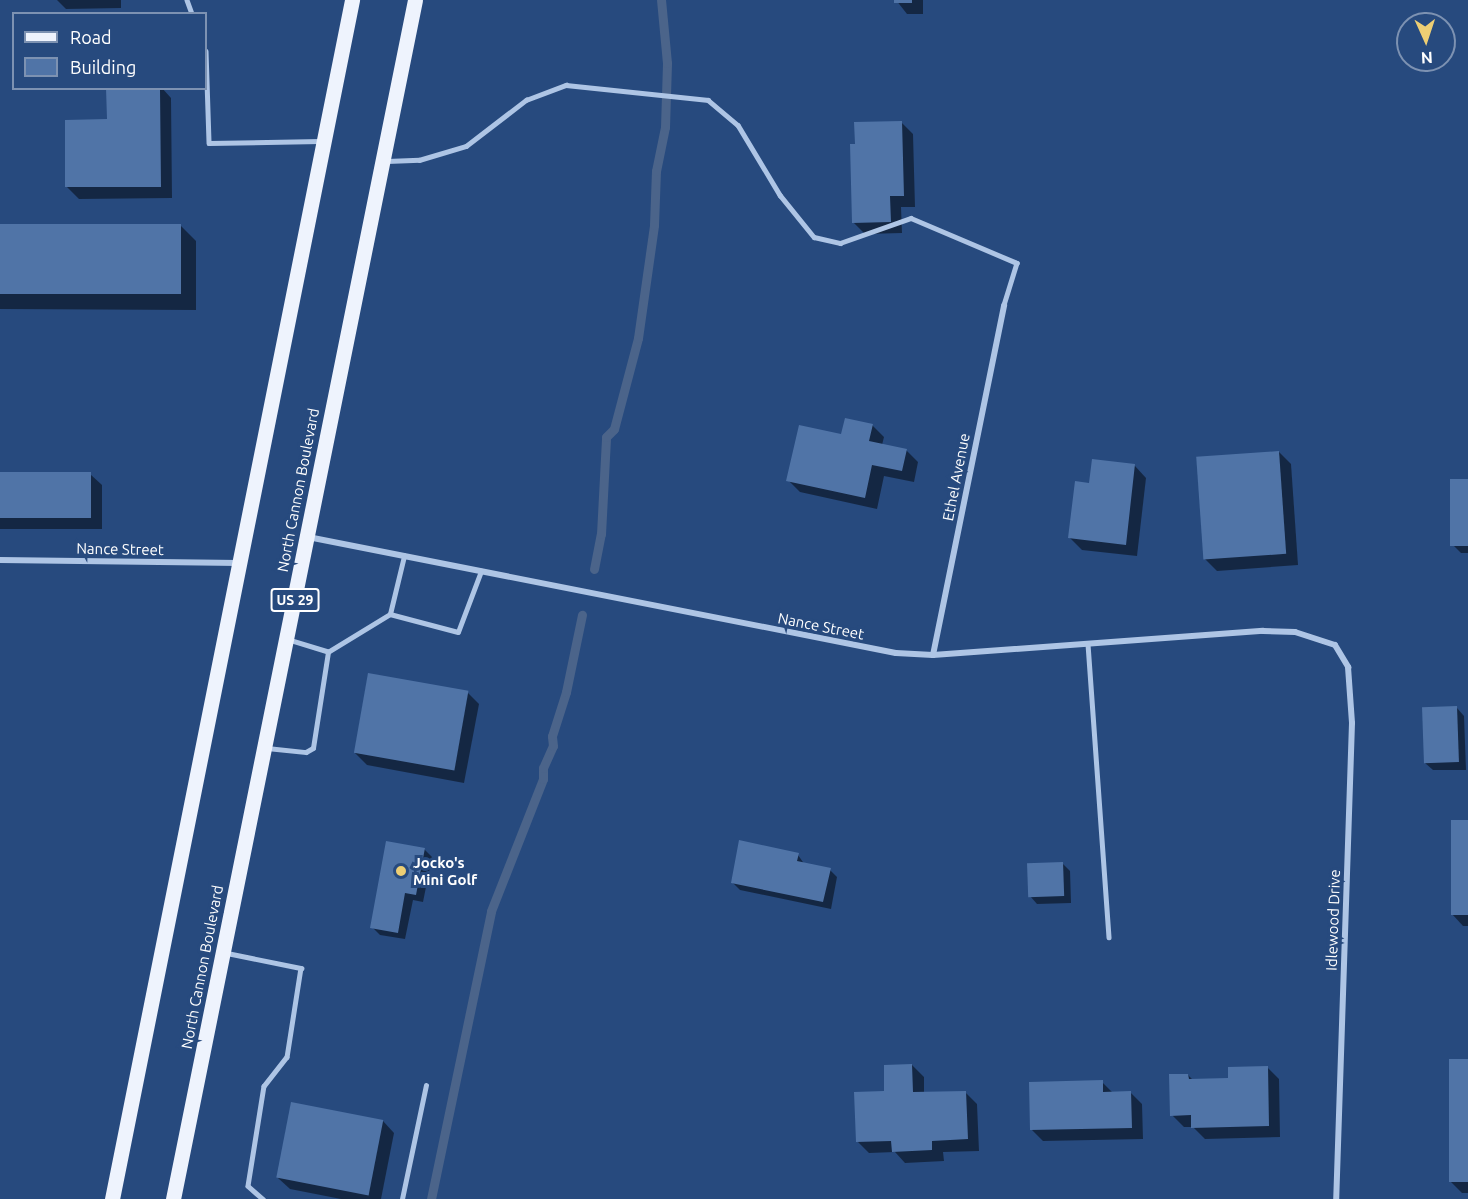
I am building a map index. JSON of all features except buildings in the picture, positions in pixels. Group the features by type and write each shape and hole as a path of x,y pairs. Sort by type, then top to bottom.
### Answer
{"main road":[{"path":"112,1199 352,0"},
{"name":"North Cannon Boulevard","path":"173,1199 415,0"}],"street":[{"name":"Ethel Avenue","path":"933,655 1004,305"},
{"name":"Nance Street","path":"308,537 896,653 933,655 1263,631 1295,632 1335,645"},
{"name":"Nance Street","path":"0,560 240,563"},
{"name":"Idlewood Drive","path":"1335,645 1348,667 1352,723 1336,1199"}],"lane":[{"path":"207,82 209,143 325,141"},
{"path":"382,162 419,160 466,146 526,100 566,85 708,100 738,125 780,195 814,237 840,243 911,218 1017,263 1004,305"},
{"path":"286,639 328,652 390,614 404,556"},
{"path":"390,614 458,632 481,571"},
{"path":"1088,644 1109,937"},
{"path":"265,747 306,752 314,748 328,652"},
{"path":"223,952 301,968 287,1057 264,1086 248,1186 263,1199"},
{"path":"402,1199 426,1085"}],"waterway":[{"path":"594,569 601,534 606,437 614,429 638,338 654,225 656,171 665,127 667,63 661,0"},
{"path":"431,1199 491,911 543,779 543,768 553,746 552,736 566,692 582,615"}],"place":[{"name":"Jocko's Mini Golf","path":"401,871"}]}
